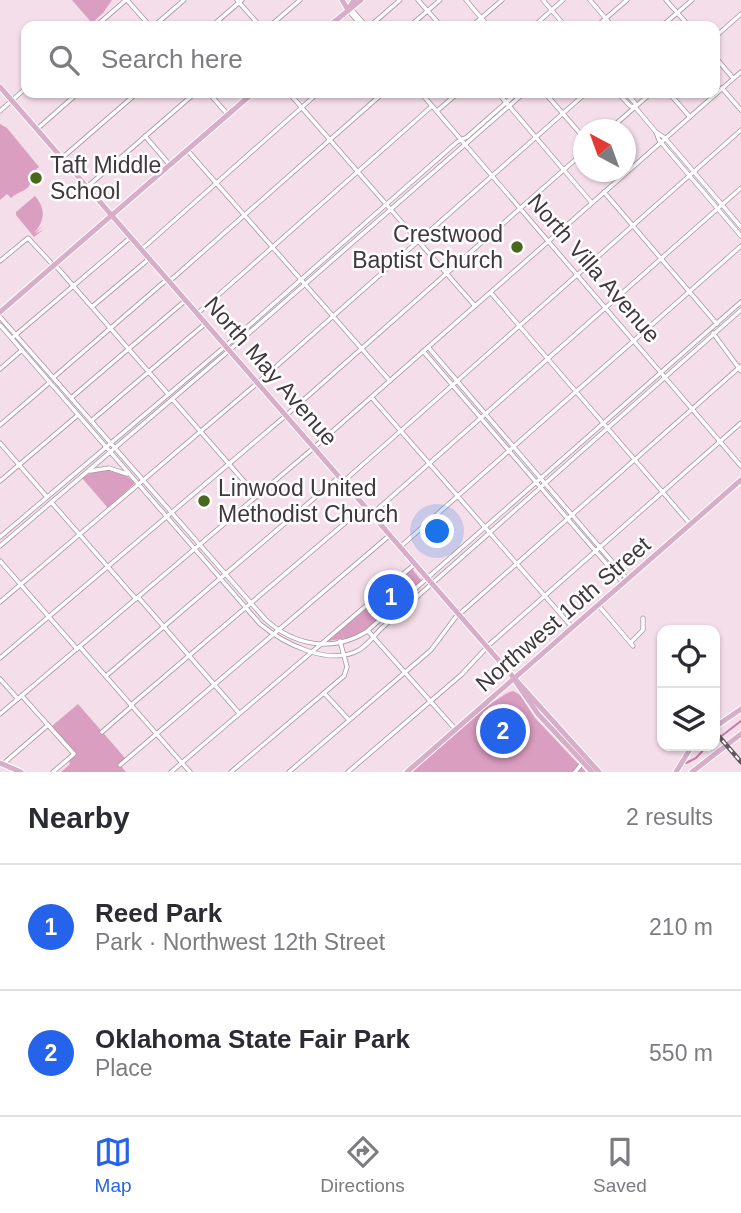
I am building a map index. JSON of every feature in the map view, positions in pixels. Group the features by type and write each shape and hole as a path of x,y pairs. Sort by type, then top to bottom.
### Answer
{"main road":[{"path":"333,21 354,0"},
{"path":"347,5 361,0"},
{"name":"North May Avenue","path":"0,87 488,647 540,712"},
{"path":"0,314 247,98"},
{"name":"Northwest 10th Street","path":"407,772 741,480"},
{"name":"North May Avenue","path":"515,679 522,693 599,772"},
{"path":"505,688 522,693"},
{"path":"720,724 741,709"},
{"path":"692,772 741,734"},
{"path":"676,772 689,751"},
{"name":"North May Avenue","path":"585,759 592,772"},
{"path":"2,763 21,772"}],"street":[{"path":"102,21 127,0 147,21"},
{"path":"158,21 184,0"},
{"path":"276,21 300,0"},
{"path":"373,21 400,0"},
{"path":"418,0 437,21"},
{"path":"416,21 440,0"},
{"path":"466,0 484,21"},
{"path":"478,21 502,0"},
{"path":"543,0 561,21"},
{"path":"540,21 563,0"},
{"path":"590,0 608,21"},
{"path":"603,21 626,0"},
{"path":"666,0 684,21"},
{"path":"668,21 692,0"},
{"path":"217,21 239,1 256,21"},
{"path":"347,5 361,21"},
{"path":"720,33 741,14"},
{"path":"720,63 733,78"},
{"path":"741,72 722,88 741,110"},
{"path":"0,111 21,93"},
{"path":"37,129 73,98"},
{"path":"62,158 131,98"},
{"path":"87,187 189,98"},
{"path":"213,98 228,115"},
{"path":"294,98 475,306"},
{"path":"142,248 312,98"},
{"path":"0,425 377,98"},
{"name":"North Villa Avenue","path":"425,98 741,466"},
{"path":"437,111 452,98"},
{"path":"502,98 592,203"},
{"path":"0,537 228,348 390,209 512,98"},
{"path":"507,104 516,98"},
{"path":"550,98 573,126"},
{"path":"0,602 258,383 580,98"},
{"path":"622,98 629,106 635,107"},
{"path":"630,98 656,132 741,227"},
{"path":"622,119 645,98"},
{"path":"673,98 690,117"},
{"path":"636,164 711,98"},
{"path":"198,314 432,106"},
{"path":"106,676 400,430 741,130"},
{"path":"145,136 171,166"},
{"path":"303,282 386,204 463,142"},
{"path":"188,151 390,381"},
{"path":"0,658 286,415 573,161"},
{"path":"692,174 741,236"},
{"path":"0,714 314,448 616,182"},
{"path":"372,514 741,188"},
{"path":"604,192 718,326"},
{"path":"14,337 131,237"},
{"path":"0,261 28,238 74,286 257,496"},
{"path":"400,547 741,246"},
{"path":"92,307 150,258"},
{"path":"490,293 691,525"},
{"path":"71,398 186,300"},
{"path":"0,325 53,377 81,413 91,421 109,445 111,452 245,607 273,634 292,646 333,656 359,650 485,528 543,481 712,332 741,302"},
{"path":"718,326 741,310"},
{"path":"0,314 14,337"},
{"path":"91,421 206,323"},
{"path":"289,772 434,648 459,615 740,368 712,332"},
{"path":"428,347 481,418 596,552 626,582"},
{"path":"0,369 24,348"},
{"path":"24,348 50,382 144,480 250,603 278,630 306,643 319,645 341,641 358,637 368,631 489,533 538,485"},
{"path":"423,351 485,414 626,582"},
{"path":"0,546 111,452 170,397"},
{"path":"372,397 573,629"},
{"path":"0,481 81,413"},
{"path":"348,772 741,423"},
{"path":"0,443 239,713"},
{"path":"85,474 100,468 109,468 132,477"},
{"path":"103,732 189,655 365,506"},
{"path":"120,765 390,535"},
{"path":"0,561 190,772"},
{"path":"171,772 415,564"},
{"path":"599,606 632,644 643,630 643,618"},
{"path":"368,631 456,730"},
{"path":"232,772 346,673 341,641"},
{"path":"306,643 312,651"},
{"path":"0,679 74,754 53,772"},
{"path":"324,693 349,720"},
{"path":"2,763 48,725"},
{"path":"575,772 585,759"}],"shaded area":[{"path":"72,0 112,0 103,13 90,21"},
{"path":"0,124 7,128 39,167 31,174 28,187 11,198 7,194 0,200"},
{"path":"35,196 43,215 34,233 43,226 35,234 44,229 34,237 16,212"},
{"path":"106,469 122,472 135,483 108,508 82,478"},
{"path":"412,569 422,581 365,631 354,637 328,641"},
{"path":"513,691 520,695 535,718 586,772 411,772 477,714"},
{"path":"78,704 125,758 119,764 126,772 61,772 76,754 52,726"}],"waterway":[{"path":"720,737 741,721"},
{"path":"686,763 702,751"}],"railway":[{"path":"720,738 741,762"}],"place":[{"name":"Taft Middle School","path":"36,178"},
{"name":"Crestwood Baptist Church","path":"517,247"},
{"name":"Linwood United Methodist Church","path":"204,501"},
{"name":"Reed Park","path":"391,597"},
{"name":"Oklahoma State Fair Park","path":"503,731"}]}
